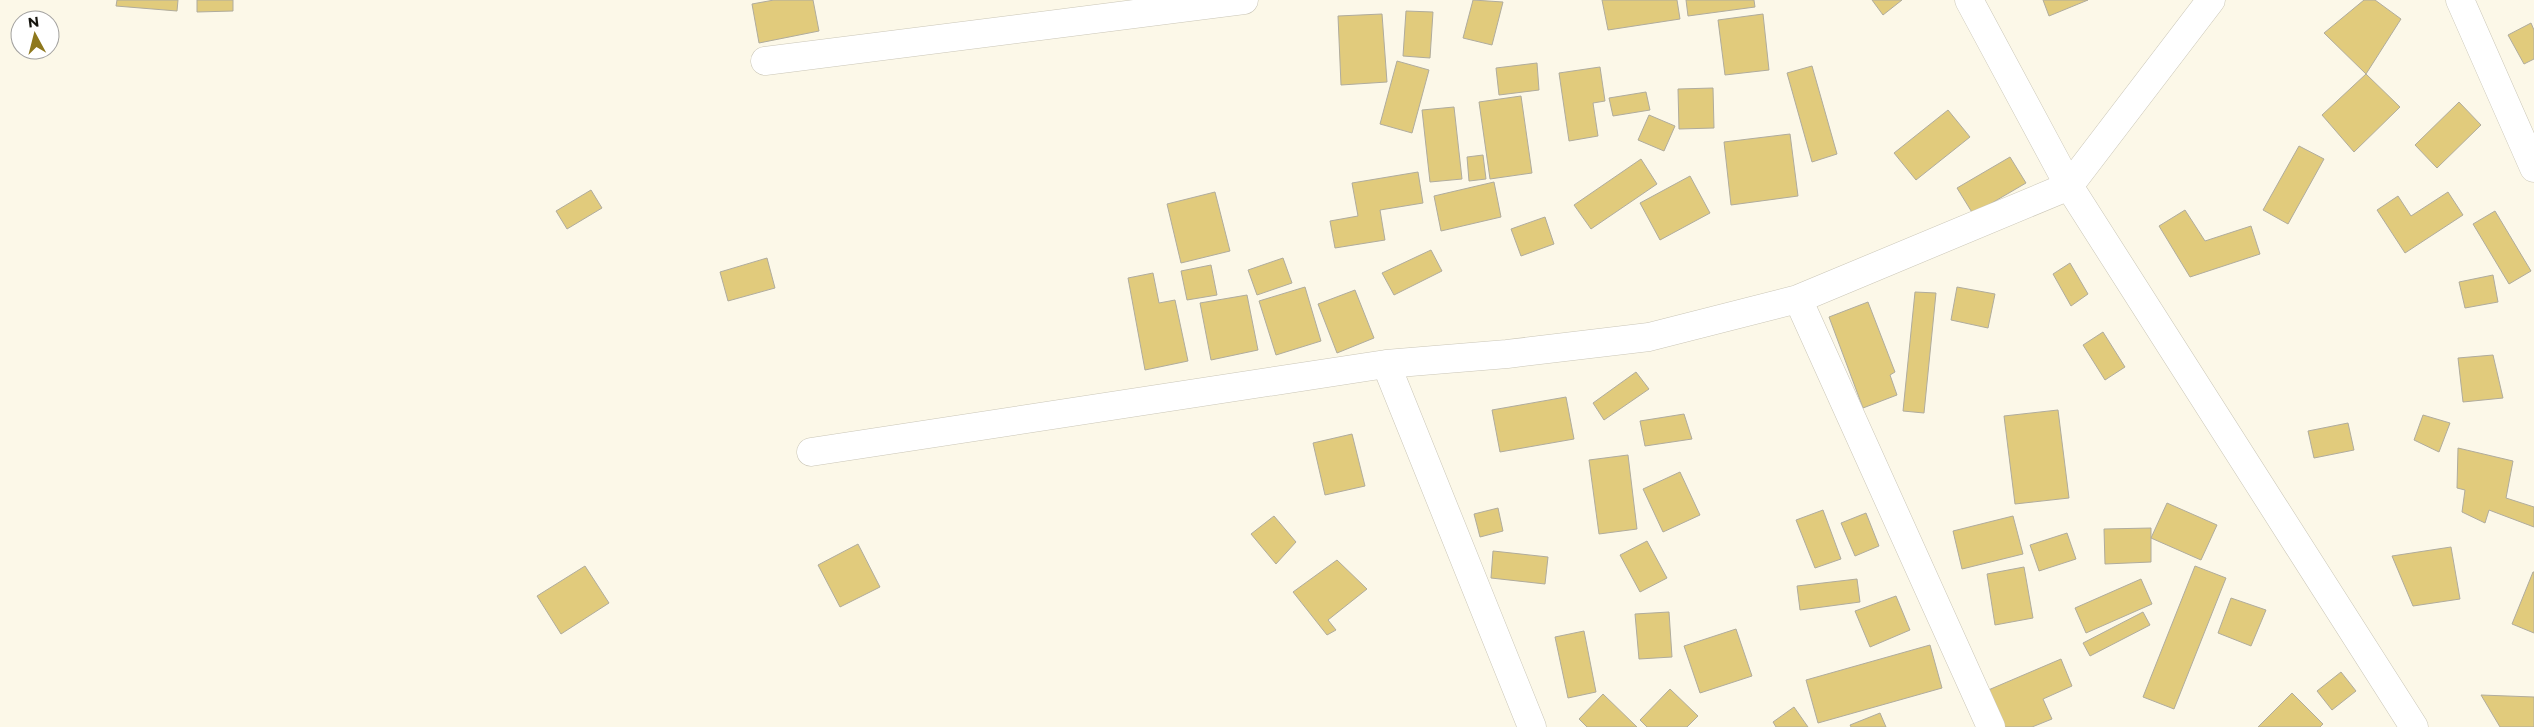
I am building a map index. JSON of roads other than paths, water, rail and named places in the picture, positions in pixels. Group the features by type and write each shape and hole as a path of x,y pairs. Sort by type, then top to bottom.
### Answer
{"street":[{"path":"765,61 1244,0"},
{"path":"1969,0 2069,186 2414,727"},
{"path":"812,452 1386,364 1507,354 1649,337 1798,300 2069,186 2211,0"},
{"path":"2460,0 2534,168"},
{"path":"1798,300 1991,727"},
{"path":"1386,364 1532,727"}]}
